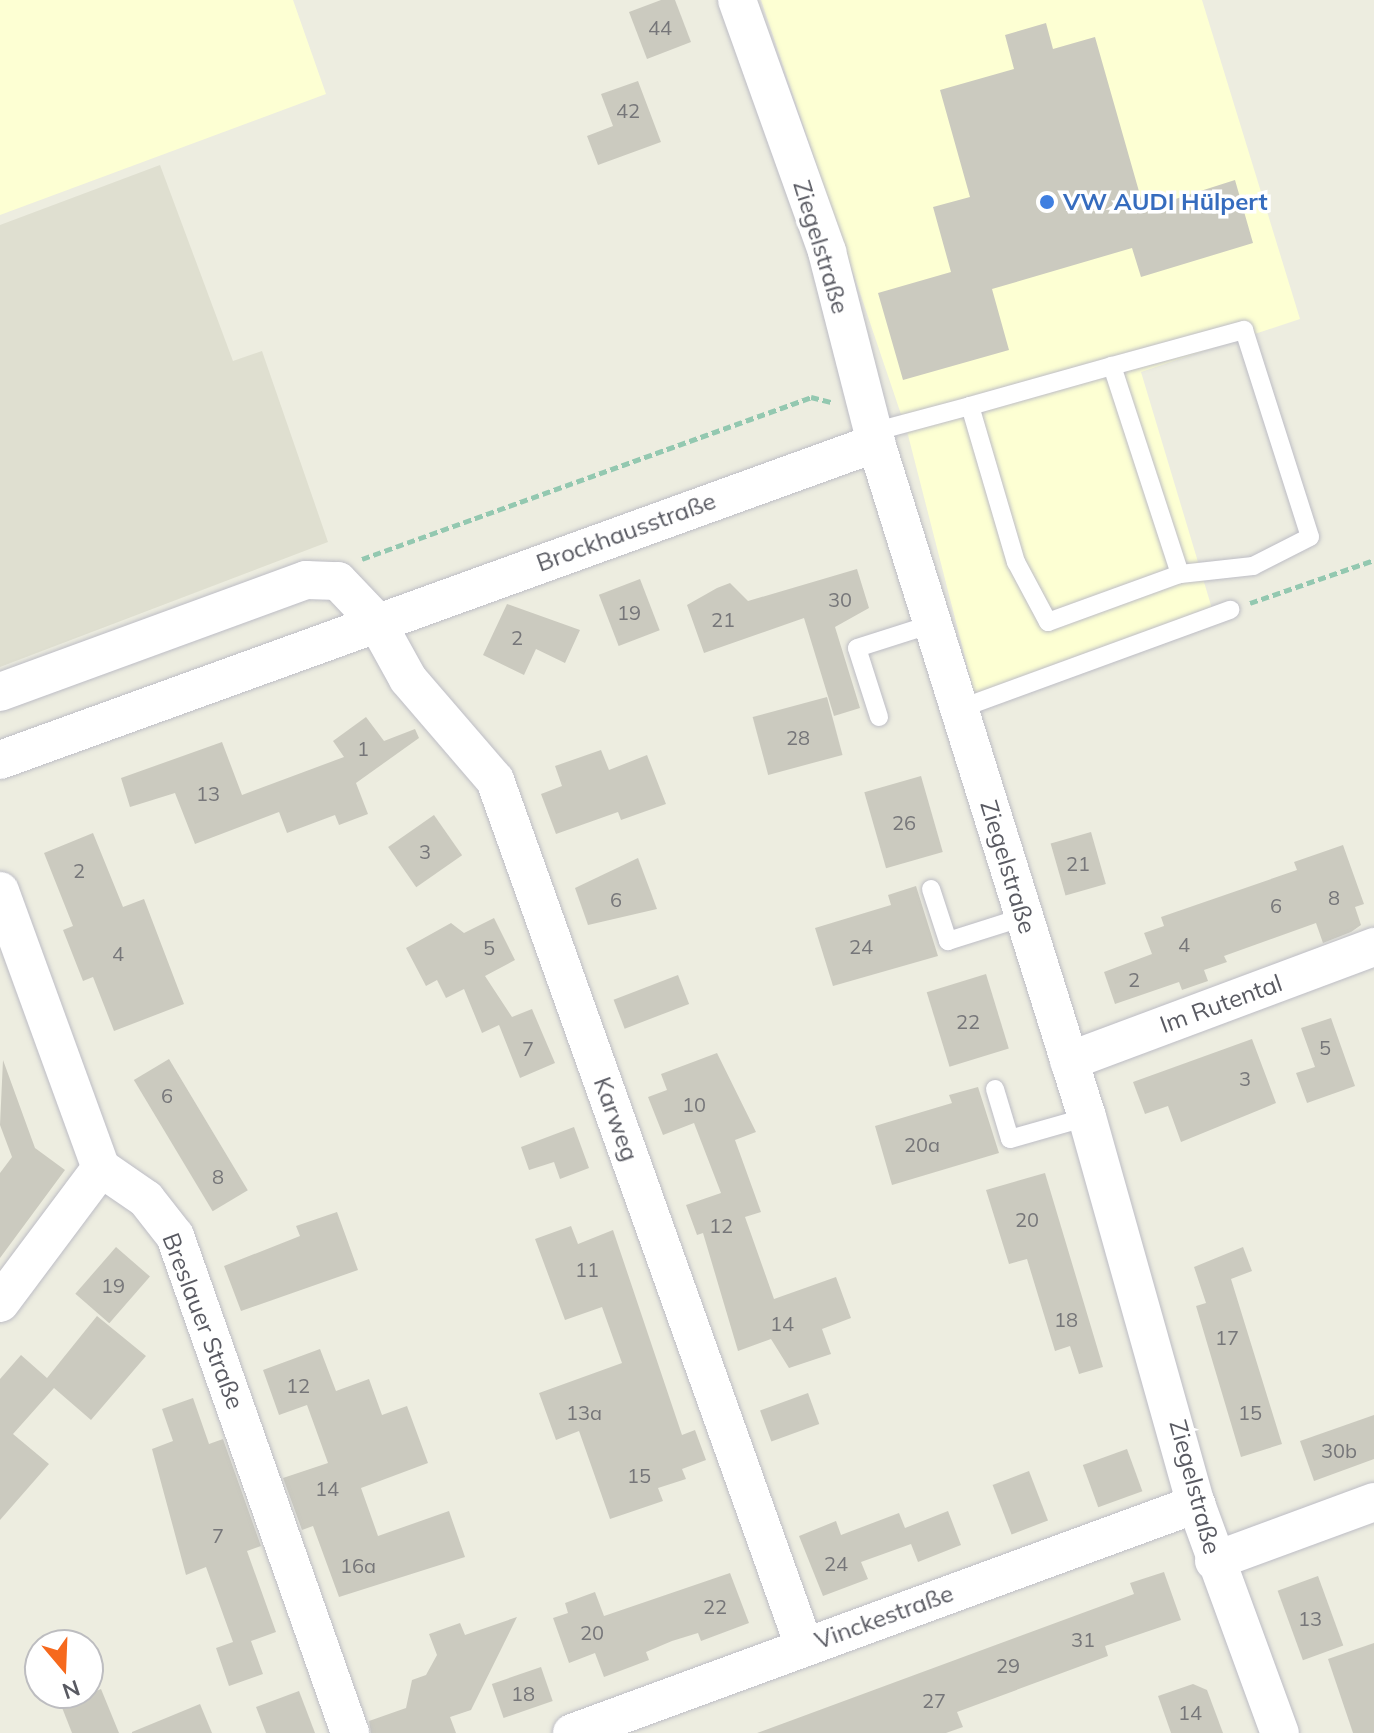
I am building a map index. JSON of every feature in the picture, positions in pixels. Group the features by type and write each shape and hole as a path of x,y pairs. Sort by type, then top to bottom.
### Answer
{"street":[{"name":"Ziegelstraße","path":"737,0 827,252 872,428 1087,1117 1196,1504 1214,1561 1280,1733"},
{"name":"Brockhausstraße","path":"0,760 376,621 872,428"},
{"path":"0,692 306,580 338,581 376,621"},
{"name":"Karweg","path":"376,621 408,679 495,780 804,1646"},
{"path":"0,891 101,1168 0,1303"},
{"name":"Im Rutental","path":"1069,1061 1374,947"},
{"name":"Breslauer Straße","path":"101,1168 146,1199 175,1236 350,1733"},
{"path":"1214,1561 1374,1502"},
{"name":"Vinckestraße","path":"572,1733 1196,1504"}],"lane":[{"path":"872,428 970,406 1244,330 1310,537 1253,566 1180,574 1048,622 1016,562 970,406"},
{"path":"1112,366 1180,574"},
{"path":"959,709 1230,610"},
{"path":"879,717 857,648 932,624"},
{"path":"931,889 948,941 1024,917"},
{"path":"995,1089 1010,1139 1087,1117"}],"path":[{"path":"306,580 811,397 872,428"},
{"path":"1230,610 1374,560"}],"shaded area":[{"path":"0,0 293,0 326,94 0,215"},
{"path":"761,0 1202,0 1300,319 1141,372 1213,612 976,700 908,435"},
{"path":"160,165 233,361 262,351 328,542 0,667 0,225"}],"building":[{"path":"661,0 675,0 691,42 647,59 629,12"},
{"name":"VW AUDI Hülpert","path":"1046,23 1053,49 1095,37 1144,209 1235,180 1253,243 1141,277 1132,248 992,289 1009,350 903,380 878,293 951,272 933,207 970,197 940,90 1014,69 1005,35"},
{"path":"638,81 661,142 598,165 587,136 613,126 601,94"},
{"path":"857,569 869,608 835,627 860,708 834,716 804,618 704,653 687,605 717,588 730,583 748,601"},
{"path":"640,579 660,630 619,646 599,595"},
{"path":"507,604 580,630 565,663 536,649 524,675 483,655"},
{"path":"827,697 843,755 768,775 753,717"},
{"path":"366,717 384,741 415,729 419,738 356,783 368,814 339,825 335,815 287,833 279,812 195,844 175,793 130,807 121,778 222,742 242,795 344,757 333,741"},
{"path":"601,750 609,770 647,755 666,804 621,820 618,812 556,834 541,794 562,786 555,766"},
{"path":"921,776 943,852 886,868 864,792"},
{"path":"434,815 462,855 416,887 388,847"},
{"path":"1091,832 1106,884 1066,895 1051,844"},
{"path":"93,833 123,907 144,899 184,1004 114,1031 93,977 83,981 63,930 73,926 44,853"},
{"path":"1343,845 1364,904 1355,907 1361,925 1351,932 1323,943 1316,923 1224,956 1227,962 1204,970 1208,981 1182,990 1179,982 1115,1004 1104,972 1152,954 1144,933 1164,926 1161,917 1297,870 1294,862"},
{"path":"638,858 657,909 588,925 575,888"},
{"path":"916,886 938,956 833,986 815,928 891,905 888,895"},
{"path":"494,918 515,960 485,976 512,1017 532,1009 555,1063 520,1078 499,1025 482,1033 464,989 446,998 437,980 426,986 406,948 451,923 464,933"},
{"path":"986,974 1009,1049 950,1067 927,992"},
{"path":"678,975 689,1004 625,1029 614,1000"},
{"path":"1331,1018 1355,1086 1307,1103 1296,1073 1315,1067 1301,1028"},
{"path":"1252,1039 1276,1103 1181,1142 1168,1106 1145,1114 1133,1082"},
{"path":"717,1053 756,1132 735,1140 761,1212 745,1217 774,1299 836,1277 851,1318 822,1329 831,1354 789,1368 771,1339 738,1351 703,1233 697,1235 686,1205 721,1193 694,1123 663,1135 648,1097 667,1090 661,1074"},
{"path":"169,1059 248,1190 213,1211 134,1080"},
{"path":"3,1060 35,1148 65,1170 0,1258 0,1173 12,1157 0,1125"},
{"path":"978,1087 999,1153 892,1185 875,1126 952,1103 949,1095"},
{"path":"574,1127 589,1168 560,1179 554,1162 529,1170 521,1147"},
{"path":"1045,1173 1103,1367 1079,1374 1070,1346 1055,1351 1027,1259 1009,1264 986,1190"},
{"path":"337,1212 358,1270 241,1311 224,1266 300,1236 296,1226"},
{"path":"571,1226 578,1244 613,1230 682,1435 695,1430 706,1460 682,1469 686,1479 658,1488 663,1501 610,1519 579,1431 556,1440 539,1393 622,1363 602,1307 565,1320 535,1239"},
{"path":"116,1247 150,1277 109,1323 75,1294"},
{"path":"1243,1247 1252,1271 1231,1279 1282,1444 1241,1457 1196,1306 1206,1303 1194,1267"},
{"path":"97,1316 146,1356 91,1420 54,1388 13,1434 49,1464 0,1520 0,1379 21,1355 47,1378"},
{"path":"320,1349 336,1391 369,1379 382,1415 407,1406 428,1463 361,1488 378,1536 449,1511 465,1557 339,1597 313,1526 302,1530 283,1478 328,1463 307,1405 279,1415 263,1370"},
{"path":"808,1393 819,1424 771,1441 760,1410"},
{"path":"193,1398 209,1444 223,1439 261,1546 247,1551 276,1632 251,1641 263,1674 229,1686 216,1648 233,1642 206,1567 186,1575 152,1449 173,1441 162,1409"},
{"path":"1374,1415 1374,1459 1314,1481 1300,1441"},
{"path":"1127,1449 1142,1491 1098,1507 1083,1465"},
{"path":"1029,1471 1048,1520 1012,1534 993,1485"},
{"path":"948,1511 961,1545 918,1562 911,1544 861,1562 868,1579 823,1596 799,1536 836,1521 841,1535 899,1513 905,1528"},
{"path":"1164,1572 1181,1620 1105,1646 1108,1656 957,1712 963,1727 946,1733 757,1733 1134,1594 1130,1583"},
{"path":"730,1573 749,1623 701,1641 698,1633 672,1641 646,1652 649,1660 604,1677 595,1653 569,1663 553,1618 568,1613 565,1603 595,1592 604,1616"},
{"path":"1318,1576 1343,1646 1303,1660 1278,1591"},
{"path":"517,1617 471,1710 450,1717 456,1733 371,1733 369,1721 406,1708 412,1680 426,1675 437,1655 429,1634 460,1623 465,1635"},
{"path":"1374,1643 1374,1733 1353,1733 1328,1659"},
{"path":"541,1667 553,1701 504,1718 492,1684"},
{"path":"1193,1684 1207,1690 1223,1733 1171,1733 1158,1696"},
{"path":"299,1691 315,1733 266,1733 256,1707"},
{"path":"104,1696 119,1733 72,1733 63,1709 104,1709"},
{"path":"200,1704 212,1733 132,1733 132,1732"}],"place":[{"name":"VW AUDI Hülpert","path":"1047,202"}]}
